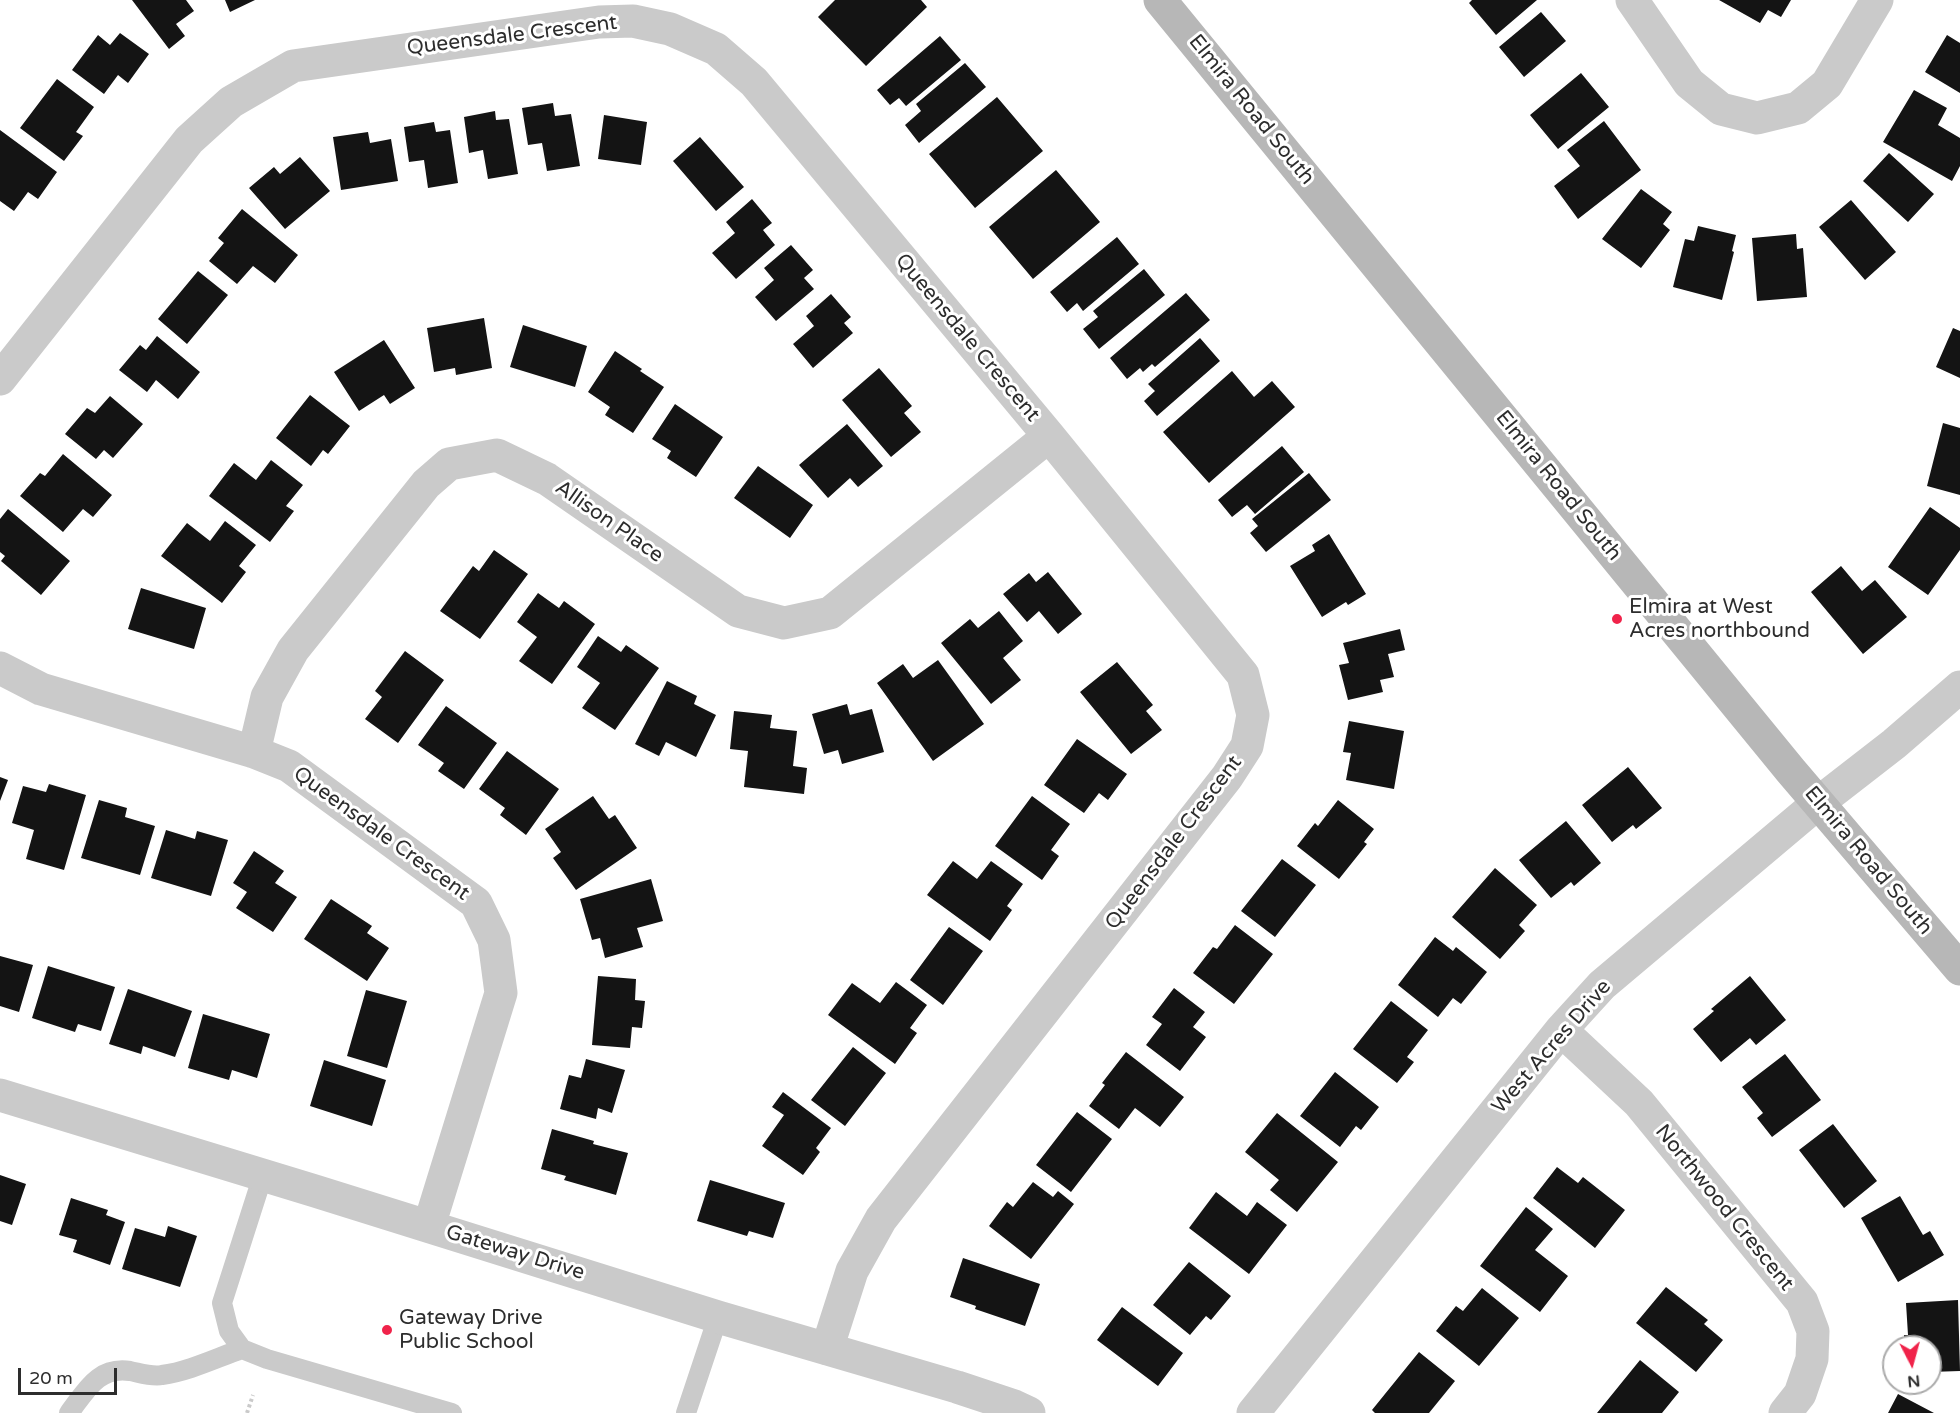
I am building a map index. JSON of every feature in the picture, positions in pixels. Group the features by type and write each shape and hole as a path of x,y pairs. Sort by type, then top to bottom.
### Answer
{"street":[{"name":"Elmira Road South","path":"1160,0 1818,803 1960,969"},
{"path":"1632,0 1689,83 1721,109 1756,118 1798,108 1827,84 1877,0"},
{"name":"Queensdale Crescent","path":"0,379 189,140 231,102 293,66 599,22 633,21 670,29 716,50 754,82 1049,436 1244,675 1253,715 1247,746 1227,777 881,1219 852,1271 827,1349"},
{"name":"Allison Place","path":"254,752 267,697 293,650 426,484 449,464 498,455 547,479 738,611 784,623 830,613 1049,436"},
{"name":"Queensdale Crescent","path":"0,668 41,689 254,752 289,766 476,903 494,940 501,993 429,1226"},
{"name":"West Acres Drive","path":"1253,1413 1561,1030 1602,985 1960,687"},
{"name":"Northwood Crescent","path":"1561,1030 1639,1103 1802,1302 1813,1331 1812,1359 1800,1394 1785,1413"},
{"name":"Gateway Drive","path":"0,1095 718,1317 957,1387 1029,1413"}],"lane":[{"path":"263,1175 222,1303 229,1331 242,1349 267,1359 452,1413"},
{"path":"686,1413 718,1317"},
{"path":"69,1413 100,1376 110,1371 122,1370 159,1376 180,1372 242,1349"}],"path":[{"path":"247,1413 253,1395"}],"building":[{"path":"132,0 186,0 194,11 176,24 185,36 169,49"},
{"path":"225,0 255,0 230,12"},
{"path":"835,0 921,0 927,7 866,66 818,17"},
{"path":"1472,0 1537,0 1496,35 1469,3"},
{"path":"1719,0 1791,0 1781,17 1768,10 1760,23"},
{"path":"1541,12 1566,41 1524,77 1499,47"},
{"path":"120,33 149,54 128,83 118,75 104,94 72,70 98,35 110,45"},
{"path":"1947,35 1960,43 1960,93 1925,72"},
{"path":"940,36 961,60 906,106 899,98 890,105 877,90"},
{"path":"965,63 986,87 919,143 905,125 921,111 916,104"},
{"path":"1581,73 1609,107 1558,149 1530,115"},
{"path":"57,79 94,107 76,132 83,136 64,161 20,128"},
{"path":"1914,90 1947,108 1938,125 1960,138 1960,166 1952,181 1883,142"},
{"path":"997,97 1043,151 975,208 929,154"},
{"path":"553,103 555,116 571,114 580,166 547,171 542,143 528,145 522,108"},
{"path":"495,111 496,120 509,119 518,174 488,179 483,150 469,153 464,117"},
{"path":"604,115 647,122 641,165 598,159"},
{"path":"1604,121 1641,170 1578,219 1554,186 1580,166 1567,150"},
{"path":"434,122 436,132 450,130 458,183 428,188 424,160 409,162 404,127"},
{"path":"0,130 57,172 38,199 28,192 14,211 0,201"},
{"path":"368,132 370,143 391,139 398,181 341,190 333,137"},
{"path":"700,137 744,187 716,211 673,161"},
{"path":"1889,153 1934,194 1908,222 1863,181"},
{"path":"300,157 330,191 285,229 249,188 274,167 280,174"},
{"path":"1056,170 1100,222 1033,279 989,227"},
{"path":"1641,189 1672,212 1663,224 1670,230 1641,268 1602,239"},
{"path":"752,199 772,223 763,230 775,245 736,279 712,253 735,233 726,222"},
{"path":"1851,200 1896,252 1865,280 1819,227"},
{"path":"242,209 298,255 275,283 253,266 237,284 209,261 224,243 218,238"},
{"path":"1698,226 1736,235 1722,300 1673,287 1685,239 1694,241"},
{"path":"1796,234 1797,249 1803,248 1807,297 1757,301 1752,238"},
{"path":"1117,237 1139,264 1083,311 1077,303 1067,312 1050,292"},
{"path":"791,245 813,270 804,278 814,289 776,321 755,297 774,280 764,268"},
{"path":"1144,269 1165,295 1099,349 1083,329 1098,317 1093,311"},
{"path":"198,271 228,295 187,344 158,319"},
{"path":"1186,293 1210,320 1155,367 1152,364 1143,372 1140,368 1127,379 1110,358"},
{"path":"831,294 851,317 844,323 853,333 813,368 793,344 814,326 806,316"},
{"path":"484,318 492,368 456,375 455,368 434,372 427,328"},
{"path":"523,325 587,346 575,387 510,367"},
{"path":"1953,328 1960,331 1960,378 1936,367"},
{"path":"157,336 200,372 178,399 156,380 147,392 119,370 140,345 146,350"},
{"path":"1200,338 1220,361 1157,416 1144,401 1155,391 1148,384"},
{"path":"384,340 415,388 390,404 384,395 359,411 334,372"},
{"path":"615,351 664,387 633,433 605,415 610,407 588,392"},
{"path":"879,368 912,406 904,413 921,432 891,457 842,400"},
{"path":"1232,371 1254,397 1272,381 1295,407 1209,483 1163,432"},
{"path":"310,395 350,426 328,454 323,450 311,466 276,438"},
{"path":"110,396 143,424 113,458 104,450 96,459 65,434 87,408 95,413"},
{"path":"675,404 723,437 696,477 667,458 671,451 652,439"},
{"path":"1943,423 1960,428 1960,495 1927,486"},
{"path":"847,424 883,466 858,487 850,478 828,498 799,465"},
{"path":"1282,446 1304,472 1255,514 1247,505 1232,517 1218,500"},
{"path":"63,454 112,495 93,517 83,509 63,532 20,496 40,473 45,476"},
{"path":"271,460 303,485 286,506 294,511 270,542 209,496 234,463 256,480"},
{"path":"758,466 813,505 790,538 734,498"},
{"path":"1309,473 1331,500 1266,552 1250,533 1258,526 1252,519"},
{"path":"1930,507 1960,528 1960,550 1928,595 1888,567"},
{"path":"8,509 70,561 41,595 1,561 5,556 0,552 0,519"},
{"path":"225,521 256,545 239,566 246,572 222,603 161,556 187,523 210,541"},
{"path":"1329,534 1366,594 1348,605 1346,602 1322,617 1290,566 1315,551 1312,545"},
{"path":"494,550 528,574 480,639 440,611 473,566 479,571"},
{"path":"1841,566 1862,591 1875,580 1907,617 1863,654 1811,592"},
{"path":"1048,572 1082,614 1058,634 1039,611 1027,622 1003,594 1029,573 1036,582"},
{"path":"141,588 206,608 194,649 128,629"},
{"path":"538,593 559,608 564,601 595,624 552,684 519,661 537,637 517,622"},
{"path":"999,611 1023,641 1003,658 1021,680 991,704 941,643 970,619 978,628"},
{"path":"1400,629 1405,650 1388,654 1394,677 1380,680 1383,692 1348,700 1339,665 1349,663 1343,643"},
{"path":"598,636 621,652 626,645 659,668 615,730 582,708 600,683 577,667"},
{"path":"405,651 444,680 398,743 365,719 382,697 375,691"},
{"path":"938,660 984,724 933,761 877,683 903,664 913,678"},
{"path":"1117,662 1153,705 1146,711 1162,730 1131,754 1080,692"},
{"path":"667,681 697,696 694,704 716,715 696,757 666,742 659,756 635,744"},
{"path":"847,704 850,715 872,709 884,752 842,764 838,750 824,754 812,714"},
{"path":"446,706 497,743 464,789 438,771 444,763 418,745"},
{"path":"734,711 772,715 770,728 797,731 793,766 807,768 804,794 744,787 748,751 730,749"},
{"path":"1349,721 1404,731 1394,789 1346,780 1351,753 1343,752"},
{"path":"1077,739 1127,774 1108,800 1099,793 1084,813 1044,785"},
{"path":"507,751 559,789 526,835 500,815 505,808 479,789"},
{"path":"1628,767 1662,808 1636,829 1633,825 1612,842 1582,805"},
{"path":"0,777 8,780 0,801"},
{"path":"49,784 86,795 64,870 26,859 34,830 12,823 23,786 46,792"},
{"path":"593,796 609,819 615,815 637,848 576,890 553,858 561,852 545,829"},
{"path":"1032,796 1070,824 1051,850 1059,856 1042,880 995,846"},
{"path":"99,800 127,808 125,817 155,826 140,875 81,858"},
{"path":"1338,800 1374,829 1364,842 1367,844 1339,879 1297,846 1315,823 1318,826"},
{"path":"1566,821 1601,863 1574,886 1571,882 1551,898 1519,860"},
{"path":"166,830 195,839 197,831 228,840 211,896 151,878"},
{"path":"254,851 284,871 275,883 297,897 273,932 236,908 247,892 233,883"},
{"path":"1282,859 1316,885 1275,937 1241,911"},
{"path":"953,861 977,879 991,861 1023,884 1007,906 1012,910 990,941 927,895"},
{"path":"1495,868 1537,905 1519,925 1525,931 1500,959 1452,917"},
{"path":"651,879 663,921 637,928 643,947 605,958 600,938 592,940 580,899"},
{"path":"331,899 372,926 367,933 389,948 367,981 304,939"},
{"path":"1235,925 1273,954 1234,1004 1193,973 1213,947 1217,949"},
{"path":"949,927 983,951 943,1005 910,980"},
{"path":"1435,937 1453,951 1456,947 1487,972 1461,1004 1453,998 1438,1017 1398,985"},
{"path":"0,956 33,965 19,1012 0,1006"},
{"path":"48,966 115,987 101,1031 78,1024 75,1032 32,1018"},
{"path":"598,976 636,979 635,1000 645,1001 642,1028 632,1027 630,1048 592,1045"},
{"path":"1750,976 1786,1020 1756,1045 1750,1038 1721,1062 1693,1029 1714,1011 1711,1009"},
{"path":"896,982 927,1005 910,1028 917,1033 895,1064 828,1015 852,983 880,1003"},
{"path":"1174,988 1205,1012 1193,1027 1206,1037 1180,1071 1146,1045 1162,1024 1152,1017"},
{"path":"128,989 192,1011 175,1057 143,1046 141,1054 109,1044"},
{"path":"366,990 407,1001 387,1068 347,1056"},
{"path":"1391,1001 1428,1030 1407,1057 1414,1062 1397,1083 1353,1049"},
{"path":"203,1014 270,1034 257,1078 232,1070 229,1080 188,1068"},
{"path":"853,1047 886,1073 845,1126 811,1100"},
{"path":"1126,1052 1184,1097 1160,1127 1135,1108 1119,1129 1089,1106 1105,1085 1102,1083"},
{"path":"1785,1054 1821,1100 1772,1137 1757,1118 1763,1113 1742,1087"},
{"path":"586,1059 625,1070 612,1113 598,1108 596,1119 560,1109 569,1075 581,1078"},
{"path":"324,1060 386,1080 372,1126 310,1106"},
{"path":"1335,1072 1379,1107 1361,1130 1356,1126 1340,1147 1300,1116"},
{"path":"783,1092 831,1128 816,1148 820,1152 803,1175 762,1146 784,1115 772,1107"},
{"path":"1077,1112 1112,1139 1071,1192 1036,1165"},
{"path":"1277,1113 1338,1162 1297,1212 1270,1190 1279,1180 1245,1152"},
{"path":"1833,1124 1877,1181 1844,1208 1799,1150"},
{"path":"552,1129 594,1141 593,1144 628,1153 616,1195 564,1180 566,1176 541,1169"},
{"path":"1557,1167 1578,1183 1583,1177 1625,1210 1595,1248 1533,1198"},
{"path":"0,1175 26,1184 12,1225 0,1221"},
{"path":"710,1180 785,1203 773,1238 749,1231 747,1236 697,1221"},
{"path":"1033,1182 1053,1197 1058,1191 1074,1204 1031,1259 989,1226 1007,1202 1013,1207"},
{"path":"1216,1192 1247,1216 1257,1202 1287,1225 1249,1274 1189,1228"},
{"path":"1900,1196 1923,1235 1930,1231 1944,1255 1898,1282 1861,1218"},
{"path":"71,1198 108,1210 106,1215 125,1222 110,1265 73,1252 77,1240 59,1235"},
{"path":"1526,1207 1553,1229 1535,1250 1568,1276 1540,1312 1480,1266"},
{"path":"168,1226 197,1236 180,1287 122,1269 135,1228 165,1237"},
{"path":"963,1258 1040,1284 1025,1326 975,1309 976,1306 950,1297"},
{"path":"1189,1262 1231,1296 1211,1320 1206,1316 1190,1335 1153,1305"},
{"path":"1666,1287 1708,1320 1704,1324 1723,1340 1696,1372 1636,1323"},
{"path":"1482,1288 1519,1318 1479,1366 1436,1331 1456,1306 1463,1311"},
{"path":"1958,1300 1960,1371 1942,1372 1942,1335 1908,1335 1906,1303"},
{"path":"1122,1307 1183,1353 1158,1386 1097,1340"},
{"path":"1419,1352 1455,1381 1429,1413 1375,1413 1372,1410"},
{"path":"1640,1360 1679,1392 1662,1413 1597,1413"},
{"path":"1897,1395 1900,1395 1934,1413 1888,1413"}],"place":[{"name":"Elmira at West Acres northbound","path":"1617,619"},
{"name":"Gateway Drive Public School","path":"387,1330"}]}
